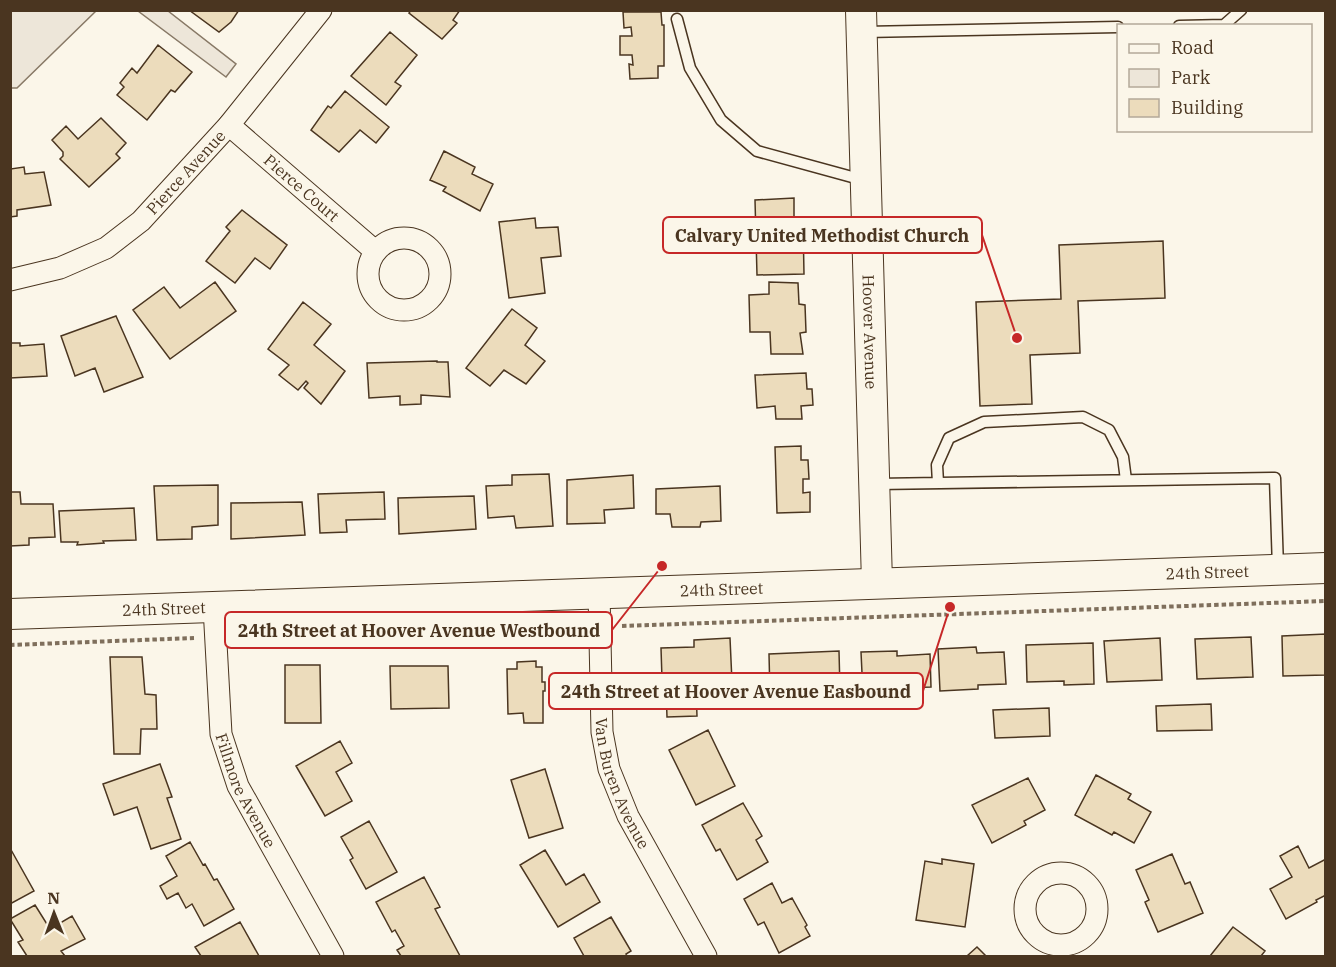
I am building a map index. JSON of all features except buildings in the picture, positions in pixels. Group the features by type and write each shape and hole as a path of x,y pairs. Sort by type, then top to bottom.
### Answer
{"main road":[{"name":"Hoover Avenue","path":"862,21 877,583"},
{"name":"24th Street","path":"10,614 1326,568"}],"street":[{"name":"Pierce Avenue","path":"10,280 60,268 106,248 141,221 229,125 321,10"},
{"name":"Pierce Court","path":"229,125 375,252"},
{"name":"Van Buren Avenue","path":"599,593 602,732 609,769 628,816 706,957"},
{"name":"Fillmore Avenue","path":"213,607 221,734 238,786 333,957"}],"lane":[{"path":"1225,24 1241,10"},
{"path":"676,20 690,69 721,120 757,151 866,181"},
{"path":"862,21 1117,27"},
{"path":"938,483 937,465 949,438 984,422 1083,417 1109,430 1123,457 1126,480"},
{"path":"874,484 1275,478 1278,570"}],"path":[{"path":"10,645 1326,601"}],"green space":[{"path":"10,11 96,11 17,88 11,88"},
{"path":"138,11 168,11 236,64 226,77"}],"place":[{"name":"Calvary United Methodist Church","path":"1017,338"},
{"name":"24th Street at Hoover Avenue Westbound","path":"662,566"},
{"name":"24th Street at Hoover Avenue Easbound","path":"950,607"}]}
